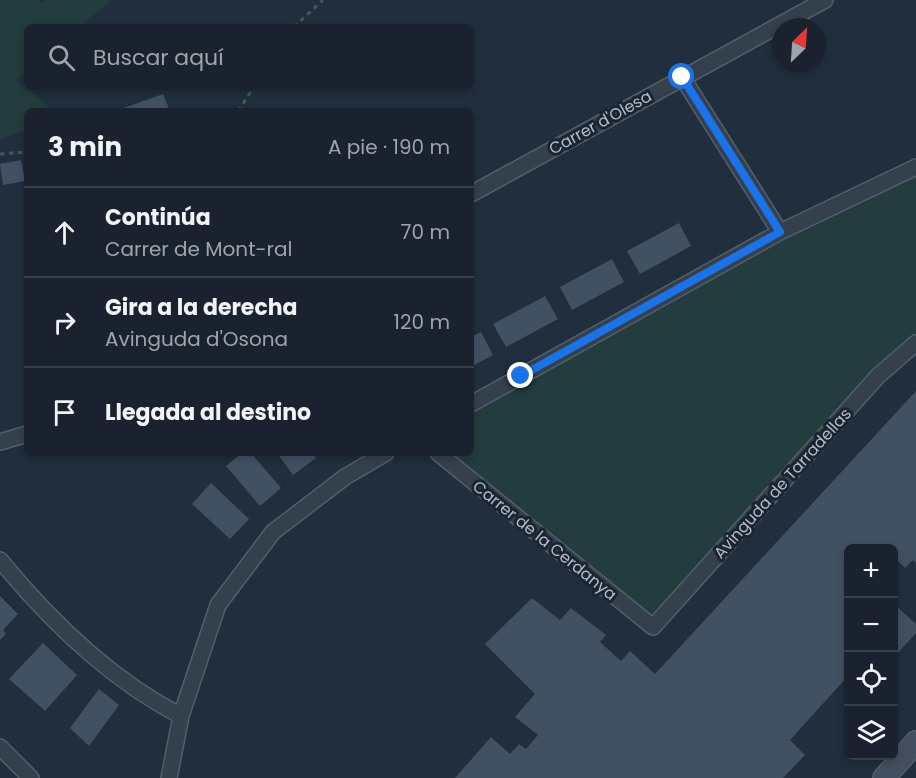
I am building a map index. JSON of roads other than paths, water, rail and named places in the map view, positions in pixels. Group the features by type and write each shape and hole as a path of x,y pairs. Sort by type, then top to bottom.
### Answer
{"street":[{"name":"Carrer d'Olesa","path":"474,192 825,0"},
{"path":"682,77 780,232"},
{"path":"474,402 780,232 916,167"},
{"name":"Avinguda de Tarradellas","path":"653,627 878,376 916,343"},
{"path":"0,442 24,435"},
{"path":"169,778 181,716 218,604 273,532 345,477 381,456"},
{"name":"Carrer de la Cerdanya","path":"442,456 653,627"},
{"path":"0,560 30,596 87,652 150,700 181,716"},
{"path":"884,778 916,742"},
{"path":"0,747 31,778"}]}
